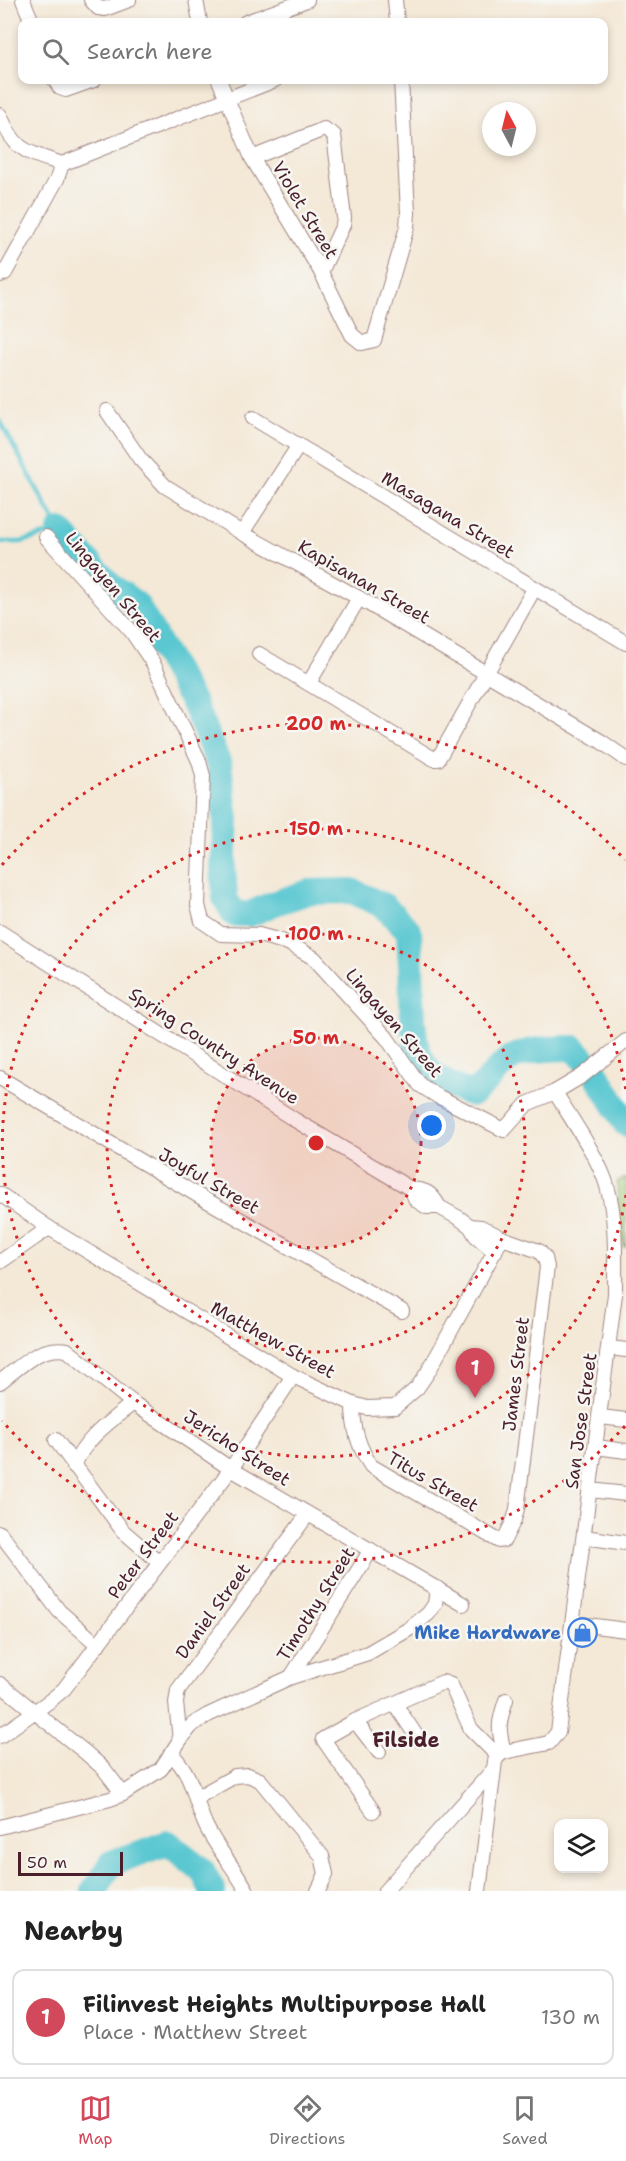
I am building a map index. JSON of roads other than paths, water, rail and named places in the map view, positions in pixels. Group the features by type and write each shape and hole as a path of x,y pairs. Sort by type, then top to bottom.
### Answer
{"street":[{"path":"23,0 30,18"},
{"path":"91,0 98,8 105,9 129,0"},
{"path":"196,0 200,18"},
{"path":"257,18 307,0"},
{"path":"395,0 397,18"},
{"path":"58,84 60,88 66,90 83,84"},
{"name":"Violet Street","path":"221,84 252,158 321,272 352,335 362,343 374,339 407,227 401,84"},
{"path":"0,115 7,132 25,151 62,164 265,84"},
{"path":"252,158 324,129 334,135 344,218 343,225 321,272"},
{"path":"0,275 5,273 57,179 62,164"},
{"name":"Kapisanan Street","path":"107,411 140,459 165,486 242,533 359,598 602,742 626,759"},
{"name":"Masagana Street","path":"253,418 626,643"},
{"path":"242,533 299,445"},
{"name":"Lingayen Street","path":"46,537 132,632 153,663 199,761 203,776 198,905 202,921 221,934 259,935 288,943 314,958 386,1037 420,1085 477,1118 504,1130 527,1104 555,1092"},
{"path":"260,654 434,759 438,759 534,588"},
{"path":"309,683 359,598"},
{"name":"Spring Country Avenue","path":"0,932 286,1114 411,1189 416,1200 427,1207 439,1207 470,1226 481,1227 502,1238"},
{"path":"555,1092 582,1076 626,1041"},
{"name":"Joyful Street","path":"0,1078 199,1196 402,1311"},
{"name":"San Jose Street","path":"501,1754 549,1743 558,1732 600,1417 621,1294 608,1188 600,1169 555,1092"},
{"name":"Matthew Street","path":"0,1194 49,1228 293,1376 353,1404 368,1408 395,1407 417,1388 502,1238"},
{"name":"Spring Country Avenue","path":"470,1226 476,1236 495,1252"},
{"path":"0,1262 49,1228"},
{"name":"James Street","path":"502,1238 539,1251 547,1267 517,1509 504,1540"},
{"name":"Jericho Street","path":"0,1382 39,1353 56,1348 67,1350 133,1403 231,1469 463,1604"},
{"path":"610,1348 626,1350"},
{"name":"Peter Street","path":"0,1736 64,1689 231,1469 293,1376"},
{"path":"74,1466 79,1453 86,1444 133,1403"},
{"name":"Titus Street","path":"353,1404 353,1426 362,1452 371,1466 499,1541 504,1540"},
{"path":"600,1417 626,1420"},
{"path":"57,1440 123,1531 159,1562"},
{"path":"596,1447 626,1451"},
{"path":"590,1490 626,1494"},
{"name":"Daniel Street","path":"180,1740 176,1703 178,1690 308,1514"},
{"path":"0,1533 59,1611 98,1646"},
{"path":"584,1537 626,1543"},
{"name":"Timothy Street","path":"291,1677 371,1550"},
{"path":"0,1827 98,1803 123,1794 161,1769 192,1725 208,1715 291,1677 368,1653 409,1629 429,1614 435,1604 437,1588"},
{"path":"572,1623 626,1630"},
{"path":"373,1810 323,1739 355,1721 443,1682 451,1684 471,1729 501,1754"},
{"path":"0,1684 104,1769 123,1794"},
{"path":"385,1891 493,1770 501,1754 499,1723 506,1700"},
{"path":"395,1704 419,1740"},
{"path":"355,1721 379,1752"},
{"path":"171,1753 185,1768 213,1839 247,1891"},
{"path":"479,1891 493,1770"},
{"path":"196,1798 235,1776 248,1774 260,1780 322,1856 326,1874 318,1891"}],"waterway":[{"path":"0,421 60,531 21,542 0,542"},
{"path":"60,531 111,586 136,604 194,705 219,765 226,820 223,868 225,898 234,914 250,914 309,892 352,891 384,906 409,931 414,1032 421,1059 428,1069 453,1087 472,1094 506,1062 517,1055 541,1050 574,1048 594,1070 626,1124"},
{"path":"94,1891 111,1863 168,1843 202,1870 213,1891"}],"place":[{"name":"Filinvest Heights Multipurpose Hall","path":"475,1398"},
{"name":"Mike Hardware","path":"582,1633"}],"district":[{"name":"Filside","path":"406,1740"}]}
